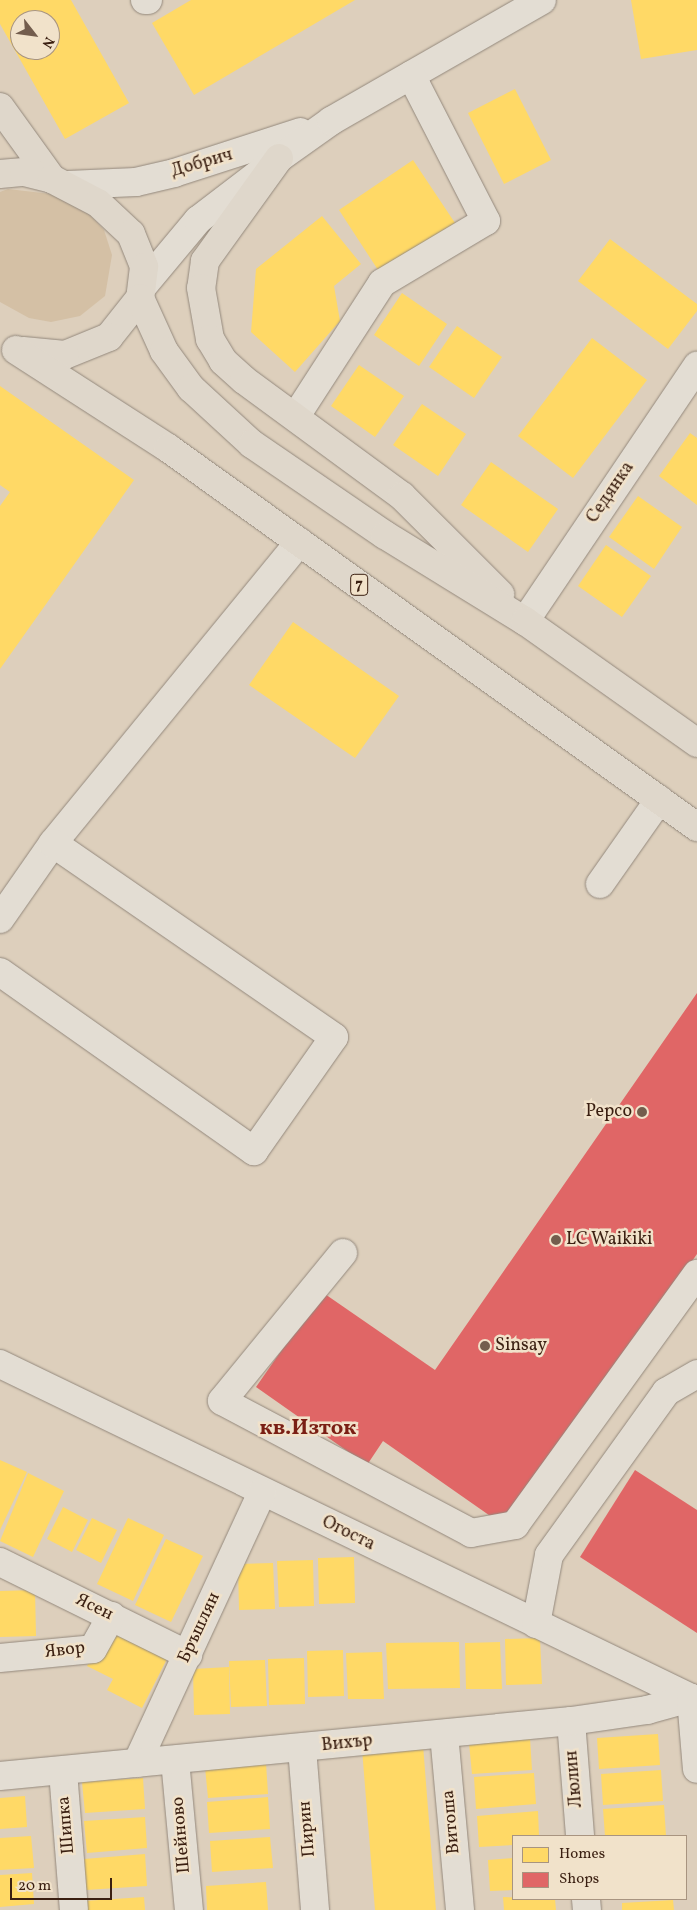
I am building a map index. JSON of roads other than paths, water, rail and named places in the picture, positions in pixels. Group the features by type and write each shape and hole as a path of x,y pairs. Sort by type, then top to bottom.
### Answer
{"main road":[{"path":"0,107 60,182"},
{"path":"279,158 205,261 202,313 223,361 402,496 525,621"},
{"path":"0,174 24,172 60,182 119,219 131,234 140,250 142,292 164,351 191,388 252,444 385,534 525,621 697,743"},
{"name":"7","path":"8,347 58,356 88,348 109,337 142,292"},
{"name":"7","path":"8,347 168,448 697,826"}],"street":[{"name":"Добрич","path":"142,292 198,220 279,158 331,121 542,0"},
{"path":"296,416 382,283 486,221 411,75"},
{"name":"Добрич","path":"60,182 109,185 174,173 331,121"},
{"name":"Седянка","path":"525,621 697,366"},
{"path":"0,919 53,843 299,542"},
{"path":"600,884 659,800"},
{"path":"0,972 254,1151 334,1037 53,843"},
{"path":"343,1253 222,1401 471,1533 515,1525 697,1274"},
{"name":"Огоста","path":"0,1364 262,1493 694,1699"},
{"path":"536,1624 549,1555 666,1392 697,1374"},
{"name":"Бръшлян","path":"137,1763 262,1493"},
{"name":"Ясен","path":"0,1562 188,1655"},
{"name":"Явор","path":"0,1658 93,1649 111,1616"},
{"path":"694,1699 697,1769"},
{"name":"Вихър","path":"0,1776 571,1721 647,1710 694,1699"},
{"name":"Люлин","path":"571,1721 580,1835"},
{"name":"Витоша","path":"444,1734 460,1910"},
{"name":"Пирин","path":"302,1748 315,1910"},
{"name":"Шейново","path":"175,1760 189,1910"},
{"name":"Шипка","path":"62,1771 74,1910"}],"place":[{"name":"Pepco","path":"642,1112"},
{"name":"LC Waikiki","path":"556,1240"},
{"name":"Sinsay","path":"485,1346"}],"district":[{"name":"кв.Изток","path":"308,1429"}]}
